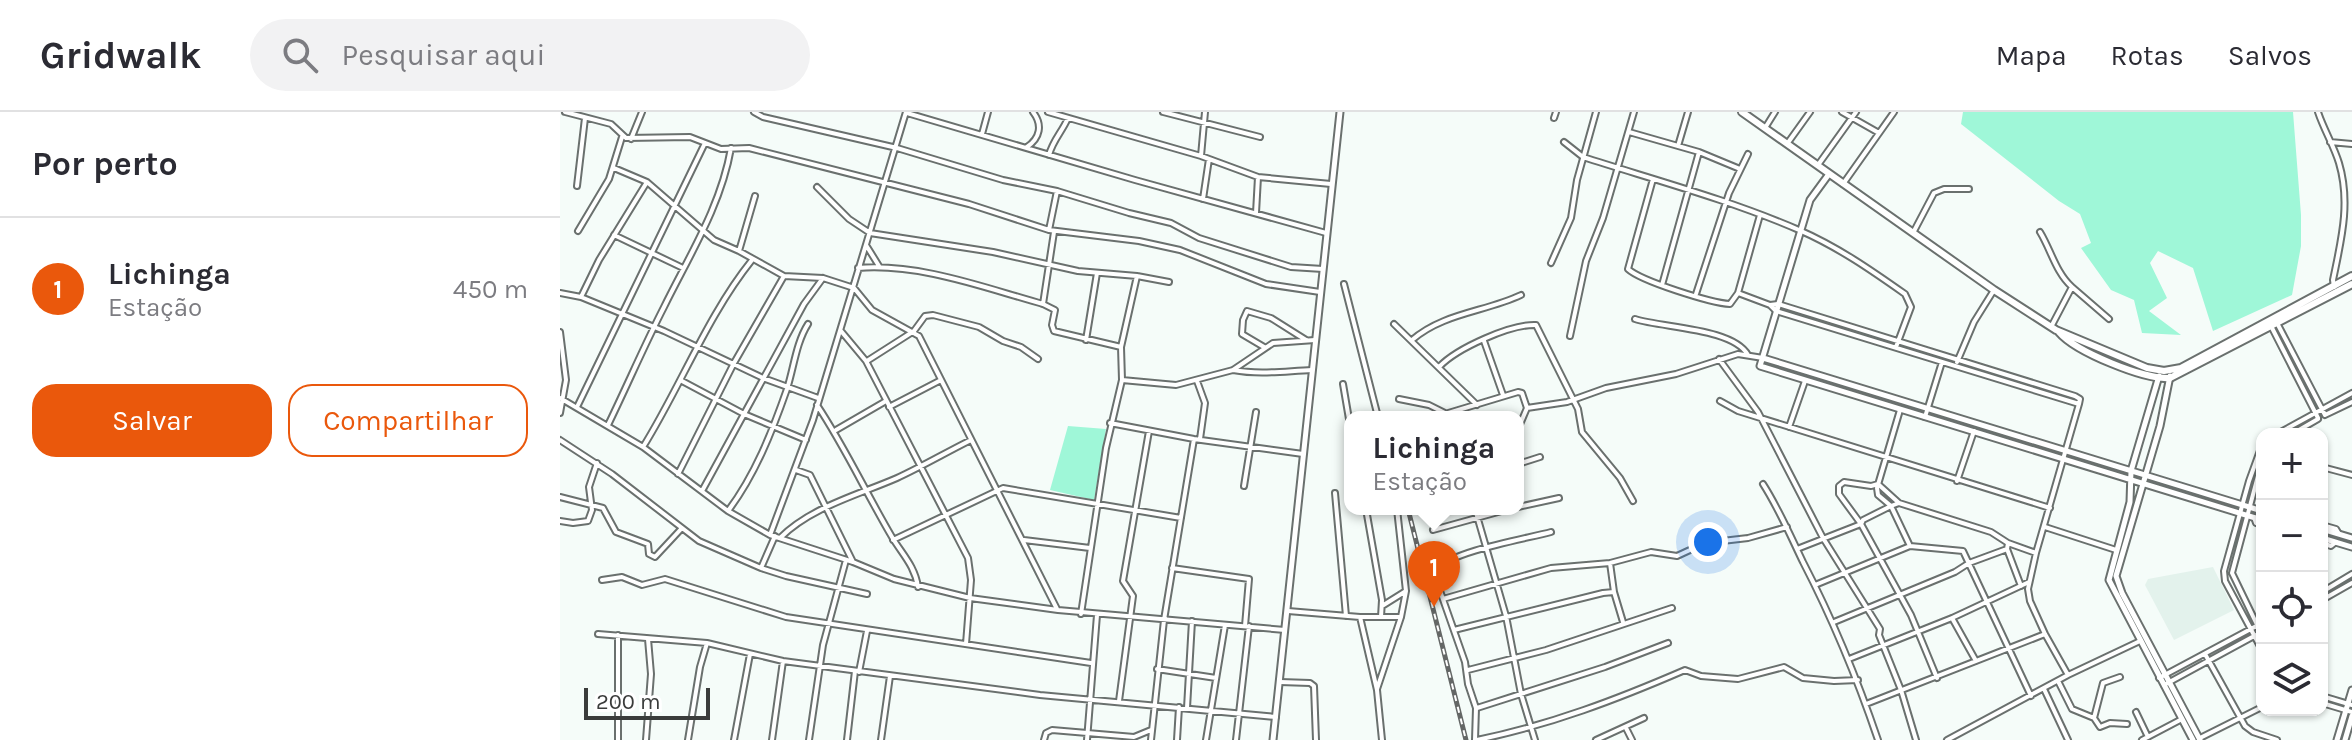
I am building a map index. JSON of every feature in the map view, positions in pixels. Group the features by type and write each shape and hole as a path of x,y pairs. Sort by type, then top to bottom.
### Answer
{"main road":[{"path":"1742,112 1994,290 2054,328 2064,339 2160,375 2199,362 2335,289 2352,276"},
{"path":"2335,289 2352,284"}],"street":[{"path":"565,112 611,124 622,136 631,139 690,137 721,149 749,148 886,182 1051,231 1139,241 1180,250 1266,284 1320,292"},
{"path":"631,139 642,112"},
{"path":"754,112 763,117 897,148 1003,180 1057,191 1171,223 1199,238 1291,267 1323,269"},
{"path":"761,568 775,536 813,420 897,148 905,112 1049,156 1326,233"},
{"path":"982,134 988,112"},
{"path":"1025,148 1035,140 1039,128 1039,119 1033,112"},
{"path":"1048,112 1201,156 1258,177 1331,184"},
{"path":"1163,112 1260,137"},
{"path":"1201,156 1205,112"},
{"path":"1273,740 1338,112"},
{"path":"1551,263 1571,218 1596,112"},
{"path":"1570,336 1586,261 1634,112"},
{"path":"1678,146 1688,112"},
{"path":"1765,128 1775,112"},
{"path":"1787,144 1810,112"},
{"path":"1842,112 1879,133"},
{"path":"1818,165 1856,112"},
{"path":"1843,184 1894,112"},
{"path":"2318,112 2341,167 2345,223 2335,289"},
{"path":"577,186 585,118"},
{"path":"1049,156 1054,139 1063,130 1068,118"},
{"path":"1628,132 1699,152 1740,169"},
{"path":"578,231 614,168 622,136"},
{"path":"1564,142 1583,157 1760,215 1800,231 1862,263 1905,294 1911,307 1898,344"},
{"path":"2330,142 2352,144"},
{"path":"575,406 705,143"},
{"path":"608,425 683,268 704,232 727,170 731,148"},
{"path":"1662,285 1699,152"},
{"path":"1696,294 1725,203 1748,154"},
{"path":"1203,199 1209,159"},
{"path":"614,168 647,182 714,240 784,276 823,278 854,288 872,310 914,331 1058,610"},
{"path":"1829,174 1810,200 1760,366 1864,395 1974,431 1991,433"},
{"path":"1256,213 1258,177"},
{"path":"1653,179 1628,269 1634,275 1662,285 1726,304 1733,302 1760,215"},
{"path":"581,297 647,182"},
{"path":"817,187 849,219 870,233 993,252 1050,266 1169,282"},
{"path":"1913,233 1934,193 1944,189 1969,189"},
{"path":"1043,304 1057,191"},
{"path":"739,251 755,196"},
{"path":"2040,232 2059,273 2109,319"},
{"path":"614,235 683,268"},
{"path":"866,245 879,266"},
{"path":"643,447 682,381 727,293 752,260"},
{"path":"858,268 879,266 950,279 1043,304 1055,310 1054,331 1121,347"},
{"path":"1086,340 1097,273"},
{"path":"678,474 734,363 784,276"},
{"path":"1081,614 1110,423 1122,380 1121,347 1137,276"},
{"path":"701,492 804,304 823,278"},
{"path":"1344,284 1376,411"},
{"path":"2054,328 2072,287"},
{"path":"1956,364 1974,322 1994,290"},
{"path":"560,293 581,297 763,378 818,398"},
{"path":"1738,293 1956,364 2078,397 2066,456 2029,582 2030,601 2068,675"},
{"path":"1412,340 1435,324 1503,304 1521,295"},
{"path":"1264,347 1242,334 1247,311 1271,318 1306,340"},
{"path":"866,361 914,331 925,316 944,317 979,327 1021,347 1038,359"},
{"path":"1635,319 1684,327 1719,337 1739,346 1748,355"},
{"path":"2273,323 2325,415"},
{"path":"2273,323 2318,418"},
{"path":"728,511 747,482 773,427 802,334 808,324"},
{"path":"1394,324 1477,405"},
{"path":"1439,367 1458,353 1513,328 1536,325 1581,417 1582,432 1620,478 1633,501"},
{"path":"841,331 866,361 922,465 971,567 966,644"},
{"path":"560,336 566,380 561,409 575,406"},
{"path":"1122,380 1176,385 1197,381 1233,370 1264,347 1285,341 1315,340"},
{"path":"1484,341 1503,396"},
{"path":"1920,352 1942,362 1956,364"},
{"path":"1527,408 1572,401 1606,388 1676,374 1738,354 1748,355 1864,395 2256,518"},
{"path":"1719,359 1762,418 1823,538 1880,629 1879,635 1901,690 1916,740"},
{"path":"1926,414 1942,362"},
{"path":"2294,371 2300,367"},
{"path":"1233,370 1258,375 1283,370 1312,370"},
{"path":"2143,639 2116,576 2160,426 2170,374"},
{"path":"2160,375 2131,471 2130,502 2109,580 2197,740"},
{"path":"1202,393 1208,378"},
{"path":"835,430 941,380"},
{"path":"682,381 744,414 806,440"},
{"path":"1151,740 1157,669 1172,568 1205,408 1197,381"},
{"path":"1789,427 1805,381"},
{"path":"1343,384 1348,411"},
{"path":"1462,411 1520,392 1527,408 1524,415"},
{"path":"2288,428 2352,393"},
{"path":"562,399 643,447 728,511 775,536 918,587 1081,614 1286,630"},
{"path":"1399,399 1429,405 1440,411"},
{"path":"1720,401 1738,411 1886,459 2050,508"},
{"path":"2302,428 2352,402"},
{"path":"817,405 835,430 893,540 913,568 918,587"},
{"path":"1900,409 1878,484 1878,495 1891,506 1910,546"},
{"path":"1244,486 1256,412"},
{"path":"813,420 827,420"},
{"path":"2146,421 2160,426"},
{"path":"1110,423 1303,454"},
{"path":"1119,701 1133,596 1123,581 1149,431"},
{"path":"1957,481 1974,431"},
{"path":"560,440 597,463 699,541 761,568 867,594"},
{"path":"775,536 970,440"},
{"path":"2066,456 2131,471 2256,509"},
{"path":"1524,462 1540,457"},
{"path":"560,521 588,521 592,505 589,487 597,463"},
{"path":"2256,468 2232,573 2256,617"},
{"path":"2328,469 2352,476"},
{"path":"796,470 808,472 853,562"},
{"path":"2256,478 2246,506 2239,513 2224,574 2259,644"},
{"path":"1878,484 1871,486 1844,482 1839,486 1839,494 1861,524 1901,594 1937,678"},
{"path":"1763,484 1834,622 1878,740"},
{"path":"1878,484 1899,503 1991,532 2008,543 2036,553"},
{"path":"893,540 996,491 1009,488 1181,518"},
{"path":"2190,498 2193,490"},
{"path":"1335,493 1346,616"},
{"path":"560,497 606,512 616,532 648,544 649,554 655,557 682,528"},
{"path":"1524,506 1559,498"},
{"path":"1797,549 1861,524 1863,520 1899,503"},
{"path":"1367,515 1382,606 1381,617"},
{"path":"1377,690 1401,617 1406,591 1398,515"},
{"path":"1433,530 1485,515"},
{"path":"1477,517 1506,616 1521,694 1535,740"},
{"path":"1443,599 1551,568 1610,563 1651,552 1677,556 1705,543 1748,538 1787,527"},
{"path":"2045,527 2116,550"},
{"path":"2328,529 2352,538"},
{"path":"1551,532 1486,548 1443,563 1437,569 1436,576 1467,670 1476,708 1476,740 1595,708 1685,670 1701,676 1738,679 1784,667 1803,678 1858,680"},
{"path":"1024,540 1090,548"},
{"path":"2328,541 2352,547"},
{"path":"2008,543 2007,549 2021,586"},
{"path":"1815,585 1910,546 1963,551 2031,696"},
{"path":"1834,622 2007,549"},
{"path":"809,740 828,623 846,560"},
{"path":"1610,563 1623,622"},
{"path":"1172,568 1249,579 1236,740"},
{"path":"2328,588 2352,574"},
{"path":"602,580 622,577 642,585 665,579 760,611 867,631 1091,663"},
{"path":"1849,659 1952,618 2029,582"},
{"path":"2328,597 2352,583"},
{"path":"1382,606 1406,591"},
{"path":"1454,630 1614,592"},
{"path":"1467,670 1513,659 1672,608"},
{"path":"1288,611 1401,617"},
{"path":"1087,740 1097,615"},
{"path":"1360,617 1377,690 1382,740"},
{"path":"1952,618 1976,661"},
{"path":"1187,708 1192,621"},
{"path":"1206,740 1225,625"},
{"path":"2163,676 2256,626"},
{"path":"847,740 857,671 867,631"},
{"path":"598,634 707,643 783,661 890,676 1089,700 1276,717"},
{"path":"1866,704 2045,634"},
{"path":"618,635 618,740"},
{"path":"2167,684 2255,636"},
{"path":"646,740 651,674 648,639"},
{"path":"1947,740 2143,639"},
{"path":"688,740 707,643"},
{"path":"1476,708 1633,658 1668,643"},
{"path":"734,740 750,654"},
{"path":"2205,654 2241,718 2253,732 2277,740"},
{"path":"772,740 783,661"},
{"path":"1157,669 1216,678"},
{"path":"881,740 890,676"},
{"path":"2094,718 2103,683 2120,677"},
{"path":"2058,681 2072,709 2094,718 2100,727 2110,723 2127,724"},
{"path":"1280,682 1310,683 1314,686 1316,740"},
{"path":"2167,684 2182,719 2197,740"},
{"path":"2044,689 2068,740"},
{"path":"2345,740 2352,690"},
{"path":"2328,699 2350,709"},
{"path":"2328,704 2350,709"},
{"path":"1177,740 1179,707"},
{"path":"2337,740 2350,709"},
{"path":"2197,740 2256,710"},
{"path":"2136,712 2148,737"},
{"path":"1596,740 1644,718"},
{"path":"2142,740 2182,719"},
{"path":"1626,728 1632,740"},
{"path":"1044,740 1046,733 1052,730 1137,738 1151,730"},
{"path":"1966,732 1969,740"}],"shaded area":[{"path":"2213,567 2234,610 2174,640 2145,585 2148,579"}],"green space":[{"path":"1963,112 2293,112 2301,246 2292,295 2213,331 2193,268 2158,251 2150,263 2167,298 2149,311 2181,335 2142,333 2134,300 2111,290 2081,248 2091,243 2080,214 1961,124"},
{"path":"1068,426 1106,429 1094,500 1050,490"}],"railway":[{"path":"1410,515 1466,740"}],"place":[{"name":"Lichinga","path":"1434,607"}]}
